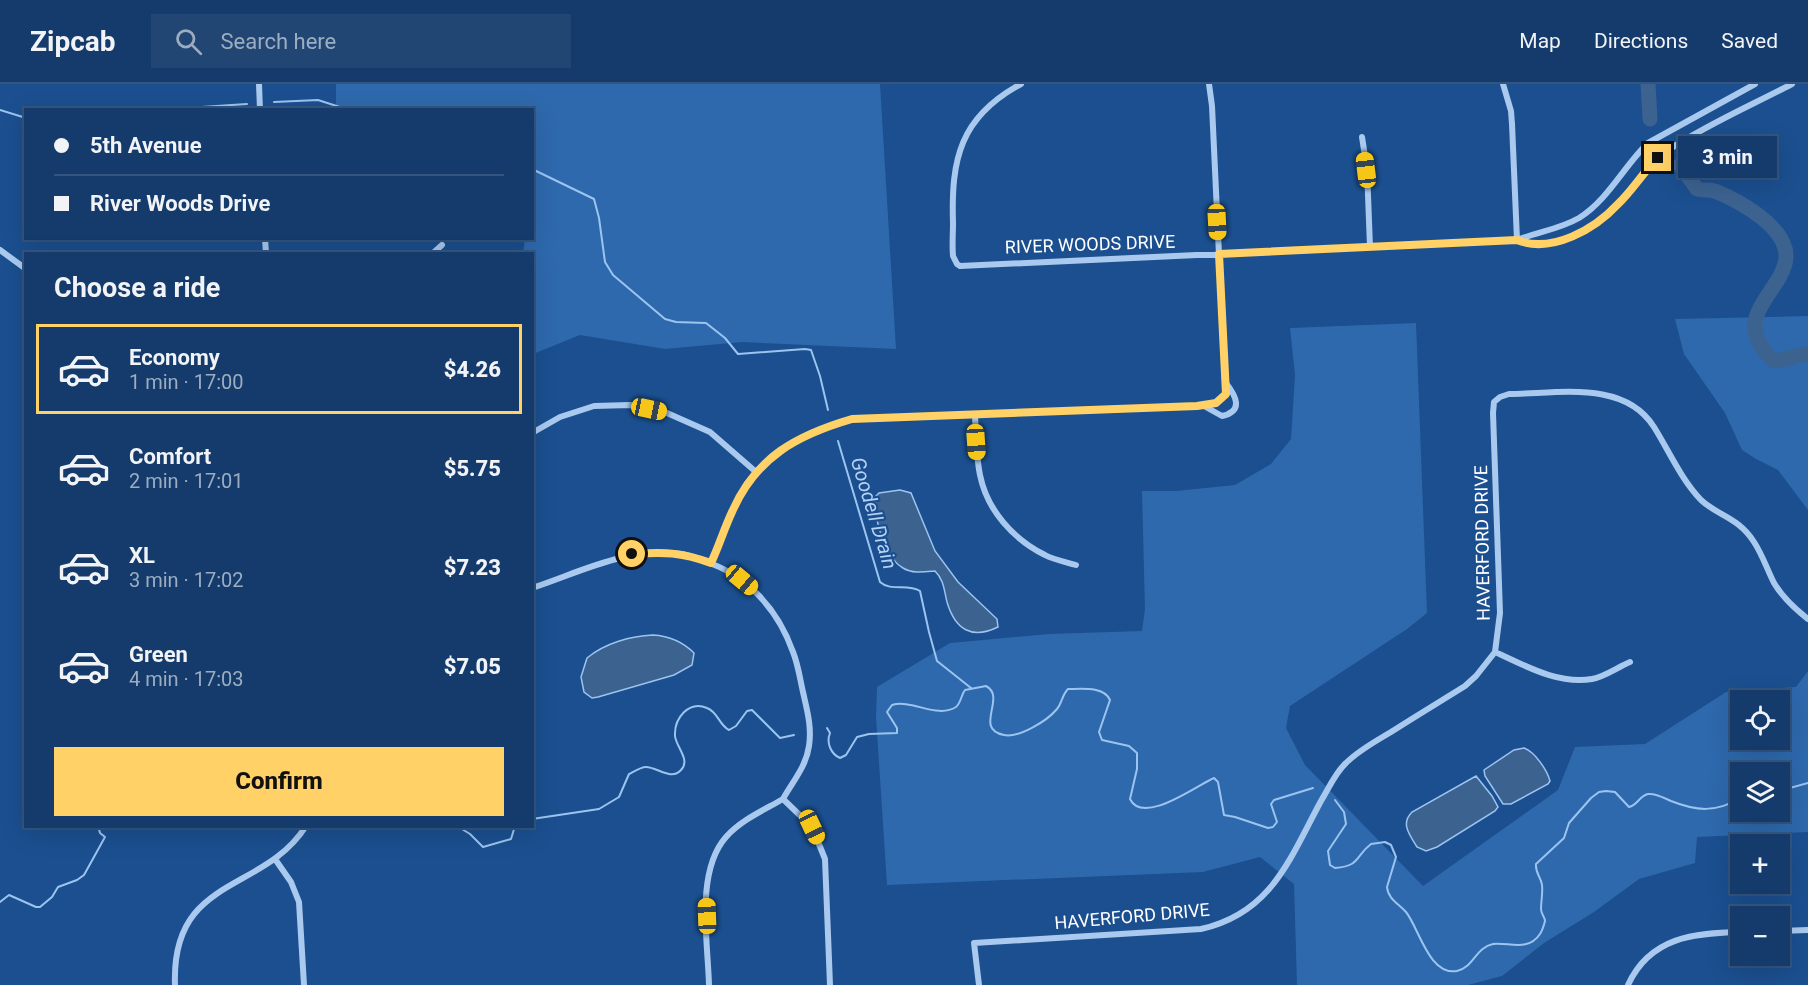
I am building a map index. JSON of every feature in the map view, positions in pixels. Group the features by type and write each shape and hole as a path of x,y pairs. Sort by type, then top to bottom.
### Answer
{"street":[{"path":"259,84 260,108"},
{"name":"RIVER WOODS DRIVE","path":"1021,84 1002,95 983,112 959,151 954,168 952,190 952,250 954,261 960,266 1517,240 1563,226 1578,218 1599,202 1626,166 1648,143 1755,84"},
{"path":"711,563 732,510 756,472 787,445 805,435 852,419 1204,406 1216,403 1226,394 1209,84"},
{"path":"1503,84 1511,111 1517,240"},
{"name":"RIVER WOODS DRIVE","path":"1517,240 1532,245 1548,244 1591,226 1618,205 1646,169 1668,150 1792,84"},
{"path":"1362,137 1370,247"},
{"path":"434,252 442,245"},
{"path":"0,250 24,268"},
{"path":"1204,406 1222,416 1233,411 1237,400 1225,382"},
{"name":"HAVERFORD DRIVE","path":"979,985 974,943 1201,929 1220,924 1242,914 1277,881 1332,783 1346,763 1363,749 1465,686 1476,676 1495,652 1500,613 1494,402 1500,397 1509,394 1585,392 1605,395 1636,410 1652,424 1685,480 1702,501 1737,521 1754,541 1781,593 1808,619"},
{"path":"534,432 560,417 594,406 630,405 667,413 710,432 756,472"},
{"path":"975,415 980,475 994,510 1006,526 1027,544 1047,556 1076,565"},
{"path":"534,587 632,554 658,552 684,554 711,563 742,580 755,591 780,623 794,652 809,720 810,739 807,755 802,769 783,799 741,824 726,838 712,863 706,893 709,985"},
{"path":"1495,652 1557,678 1593,679 1630,662"},
{"path":"783,799 812,827 825,859 830,985"},
{"path":"175,985 177,949 186,927 199,908 211,897 275,858 292,844 304,828"},
{"path":"275,858 291,882 302,912 304,985"},
{"path":"1790,931 1808,930"},
{"path":"1628,985 1643,962 1668,943 1698,934 1730,932"}],"shaded area":[{"path":"336,84 880,84 896,349 742,342 665,349 580,335 534,354 534,252 523,252 525,240 534,240 534,108 336,108"},
{"path":"1808,316 1808,510 1778,470 1742,450 1725,413 1684,354 1675,319"},
{"path":"1416,323 1427,613 1407,629 1290,706 1286,728 1305,765 1423,886 1558,790 1575,747 1645,744 1726,692 1730,692 1730,750 1790,750 1790,690 1754,690 1796,687 1808,671 1808,832 1697,837 1695,863 1639,879 1594,912 1544,943 1502,976 1468,985 1297,985 1294,884 1260,857 1203,872 887,885 876,717 877,687 950,643 1049,634 1142,631 1145,609 1142,491 1176,491 1235,485 1271,464 1291,439 1295,375 1290,328"},
{"path":"900,490 911,493 935,551 958,582 997,619 998,627 980,632 965,630 950,611 942,582 935,571 907,570 896,563 890,555 878,525 876,496 879,493"},
{"path":"653,635 675,640 690,649 694,653 692,665 674,675 598,697 592,698 584,692 581,677 587,658 618,641"},
{"path":"1524,748 1540,762 1550,781 1511,804 1503,804 1485,776 1484,770 1514,750"},
{"path":"1476,776 1498,807 1495,811 1437,847 1426,851 1417,847 1406,825 1408,816"}],"waterway":[{"path":"1648,84 1650,119"},
{"name":"Goodell Drain","path":"274,102 318,100 343,108"},
{"name":"Goodell Drain","path":"186,108 247,104"},
{"name":"Goodell Drain","path":"0,110 24,117"},
{"path":"1680,165 1697,189 1715,191 1749,208 1771,226 1779,236 1785,247 1786,258 1778,279 1759,309 1755,330 1759,342 1773,360 1808,354"},
{"name":"Goodell Drain","path":"534,170 594,199 605,262 613,275 665,319 676,322 706,323 725,338 738,354 811,350 828,410"},
{"name":"Goodell Drain","path":"838,441 880,582 884,585 920,591 937,661 971,688"},
{"path":"827,728 830,733 830,748 840,758 846,755 857,737 897,733 897,728 887,712 892,705 908,704 933,710 949,710 958,705 965,690 986,686 992,691 993,697 991,726 995,732 1004,735 1017,734 1047,719 1057,709 1068,689 1092,689 1103,692 1110,700 1099,732 1102,740 1129,746 1137,753 1137,769 1130,799 1137,806 1146,808 1158,806 1214,778 1218,782 1224,815 1268,828 1273,827 1277,822 1271,804 1274,800 1313,788"},
{"path":"534,819 599,809 619,797 629,774 642,768 646,767 668,774 677,773 684,766 684,758 676,740 675,729 684,712 694,706 711,710 729,730 736,726 747,711 752,710 780,738 794,735"},
{"path":"1790,788 1808,783"},
{"path":"1335,800 1344,812 1346,824 1328,851 1330,865 1335,868 1354,863 1371,844 1385,842 1391,845 1396,857 1387,887 1389,895 1411,919 1432,959 1447,971 1457,971 1467,966 1487,946 1493,944 1524,945 1535,940 1545,921 1541,909 1542,885 1536,864 1564,838 1569,823 1599,792 1615,792 1629,807 1648,794 1697,808 1714,808 1730,803"},
{"path":"0,902 9,895 40,907 52,897 58,887 84,875 105,837 99,828"},
{"path":"460,828 483,847 511,839 514,828"}],"route":[{"path":"632,554 658,552 684,554 711,563 732,510 756,472 787,445 805,435 852,419 1204,406 1216,403 1226,394 1219,254 1517,240 1532,245 1548,244 1581,232 1606,215 1618,205 1646,169 1658,158"}]}
